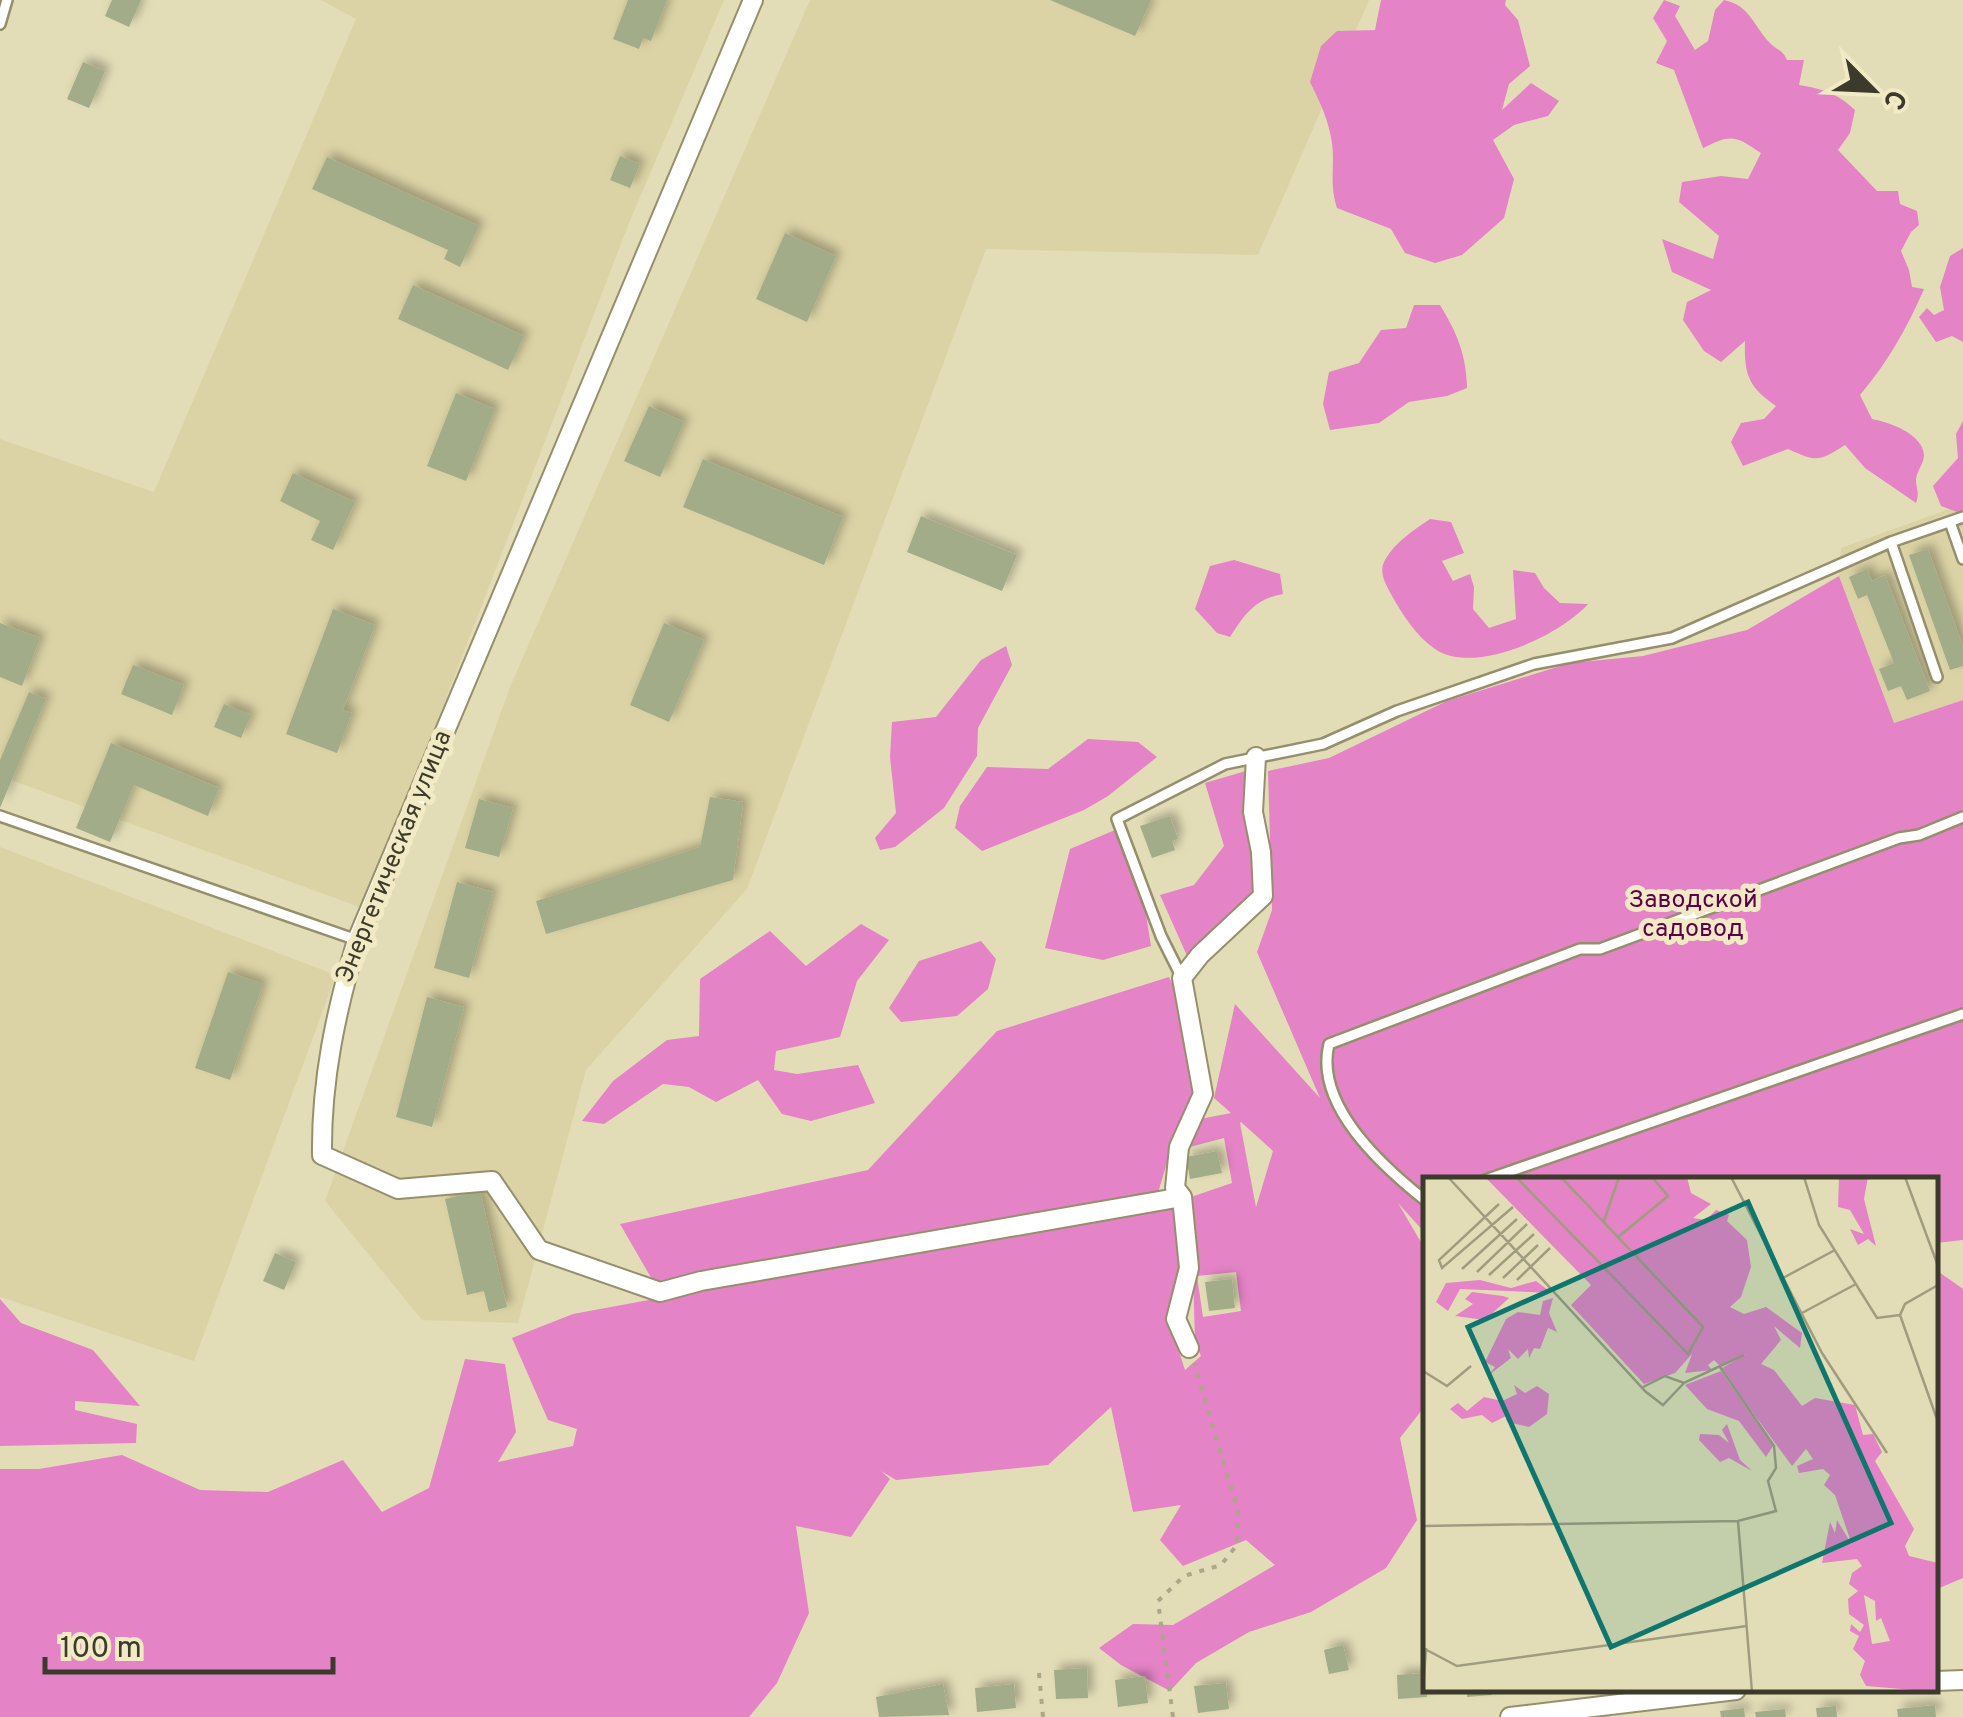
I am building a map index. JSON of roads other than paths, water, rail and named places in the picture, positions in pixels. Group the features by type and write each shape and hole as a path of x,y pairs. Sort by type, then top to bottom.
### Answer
{"street":[{"name":"Энергетическая улица","path":"753,0 357,940 335,1016 322,1107 322,1155 398,1189 492,1182 540,1250 660,1292 702,1281 1182,1197"},
{"path":"1190,1348 1176,1319 1189,1268 1182,1197 1175,1188 1179,1147 1203,1094 1182,978 1263,896 1253,812 1256,758"},
{"path":"1938,1681 1963,1680"},
{"path":"1510,1717 1719,1692"}],"lane":[{"path":"0,24 7,0"},
{"path":"1182,978 1160,936 1117,820 1225,764 1323,744 1396,712 1534,664 1672,638 1891,542 1963,518"},
{"path":"1950,522 1963,558"},
{"path":"1891,542 1937,678"},
{"path":"0,816 357,940"},
{"path":"1423,1199 1390,1172 1336,1106 1325,1061 1329,1044 1580,949 1600,950 1898,838 1920,836 1963,817"},
{"path":"1494,1177 1963,1014"}],"park label":[{"name":"Заводской садовод","path":"1693,916"}]}
